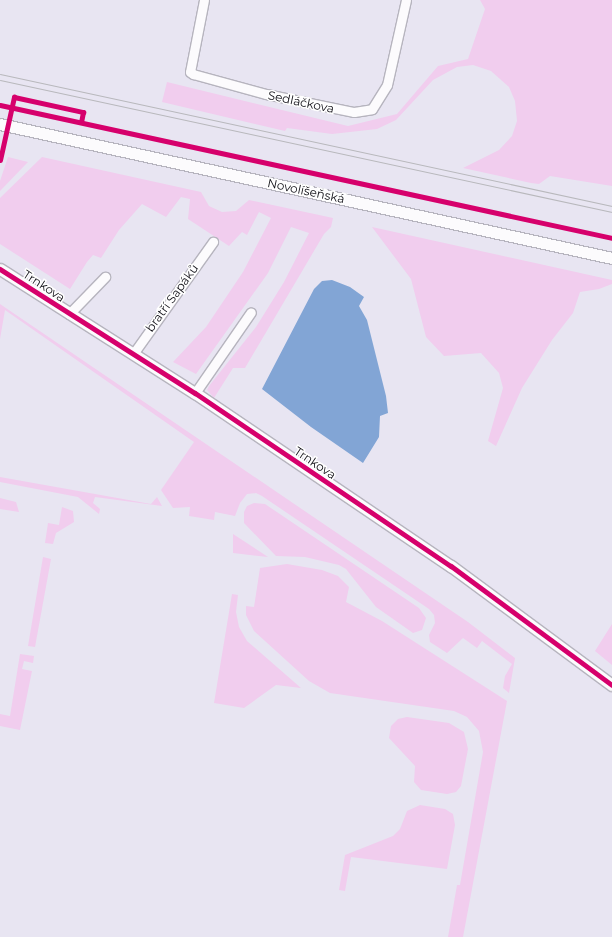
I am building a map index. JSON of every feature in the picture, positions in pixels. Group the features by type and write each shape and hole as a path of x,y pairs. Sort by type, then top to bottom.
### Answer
{"street":[{"name":"Sedláčkova","path":"204,0 190,72 266,94 354,112 372,108 387,86 406,0"},
{"name":"Novolíšeňská","path":"0,124 612,258"},
{"name":"bratří Sapáků","path":"133,354 213,242"},
{"name":"Trnkova","path":"0,269 195,393 450,566 612,685"},
{"name":"Trnkova","path":"69,314 105,277"},
{"path":"195,393 251,312"}],"shaded area":[{"path":"480,0 612,0 612,186 550,176 539,184 463,168 499,150 512,136 517,121 515,101 509,87 491,71 473,65 457,67 433,80 396,120 377,129 332,134 287,128 285,131 162,102 167,82 348,126 397,114 438,66 468,59 485,9"},
{"path":"8,157 28,162 0,191 0,181"},
{"path":"42,157 201,192 209,206 222,212 236,211 249,200 333,218 331,227 324,234 245,368 233,368 214,398 207,390 209,386 256,327 284,282 309,233 291,227 268,273 196,374 173,362 206,327 243,272 271,218 259,212 247,235 242,232 229,246 188,219 190,199 181,197 166,217 142,204 119,230 101,258 93,255 87,262 70,289 0,244 0,198"},
{"path":"372,227 612,280 612,284 599,289 580,292 573,313 552,340 522,388 496,446 488,441 503,388 499,373 481,353 444,356 426,337 411,279"},
{"path":"0,304 468,622 515,658 509,693 503,688 505,676 512,664 482,641 477,648 463,638 447,653 430,642 429,635 435,623 434,615 429,609 262,496 256,493 247,494 240,503 235,516 215,512 214,520 189,516 190,507 173,508 161,490 194,442 5,310 0,339"},
{"path":"0,477 151,504 157,497 162,506 95,497 93,503 100,509 99,514 78,497 0,482"},
{"path":"0,498 16,502 19,512 0,509"},
{"path":"254,503 265,504 419,608 426,618 422,630 413,633 376,607 346,569 339,565 305,557 276,556 244,523 244,512 247,506"},
{"path":"62,507 73,511 74,522 56,533 53,544 45,543 48,523 59,525"},
{"path":"233,534 268,557 233,553"},
{"path":"43,557 51,559 35,647 28,646"},
{"path":"287,564 322,570 338,576 349,587 346,602 382,621 507,701 463,937 448,937 457,885 460,885 483,752 479,731 467,717 454,711 330,693 309,681 254,631 246,615 246,606 254,607 260,568"},
{"path":"232,594 238,595 236,612 239,627 247,641 301,688 276,685 244,708 214,703"},
{"path":"612,624 612,665 595,651"},
{"path":"20,654 34,656 33,663 24,661 22,669 32,671 20,730 0,726 0,714 10,716"},
{"path":"407,717 449,723 464,732 468,749 461,786 456,792 447,794 421,790 414,782 415,766 389,738 391,726 398,719"},
{"path":"420,805 445,809 453,814 455,825 447,869 351,857 345,891 339,890 345,855 393,836 400,829 407,811"}],"water":[{"path":"332,280 350,287 364,297 359,306 367,320 386,396 388,413 380,416 379,437 363,463 311,427 262,389 314,289 322,281"}],"tram line":[{"path":"0,74 612,206"},
{"path":"0,80 612,212"}],"cycle path":[{"path":"0,160 14,97 83,112 81,122"},
{"path":"0,105 612,238"},
{"path":"0,269 195,393 451,566 612,685"}]}
